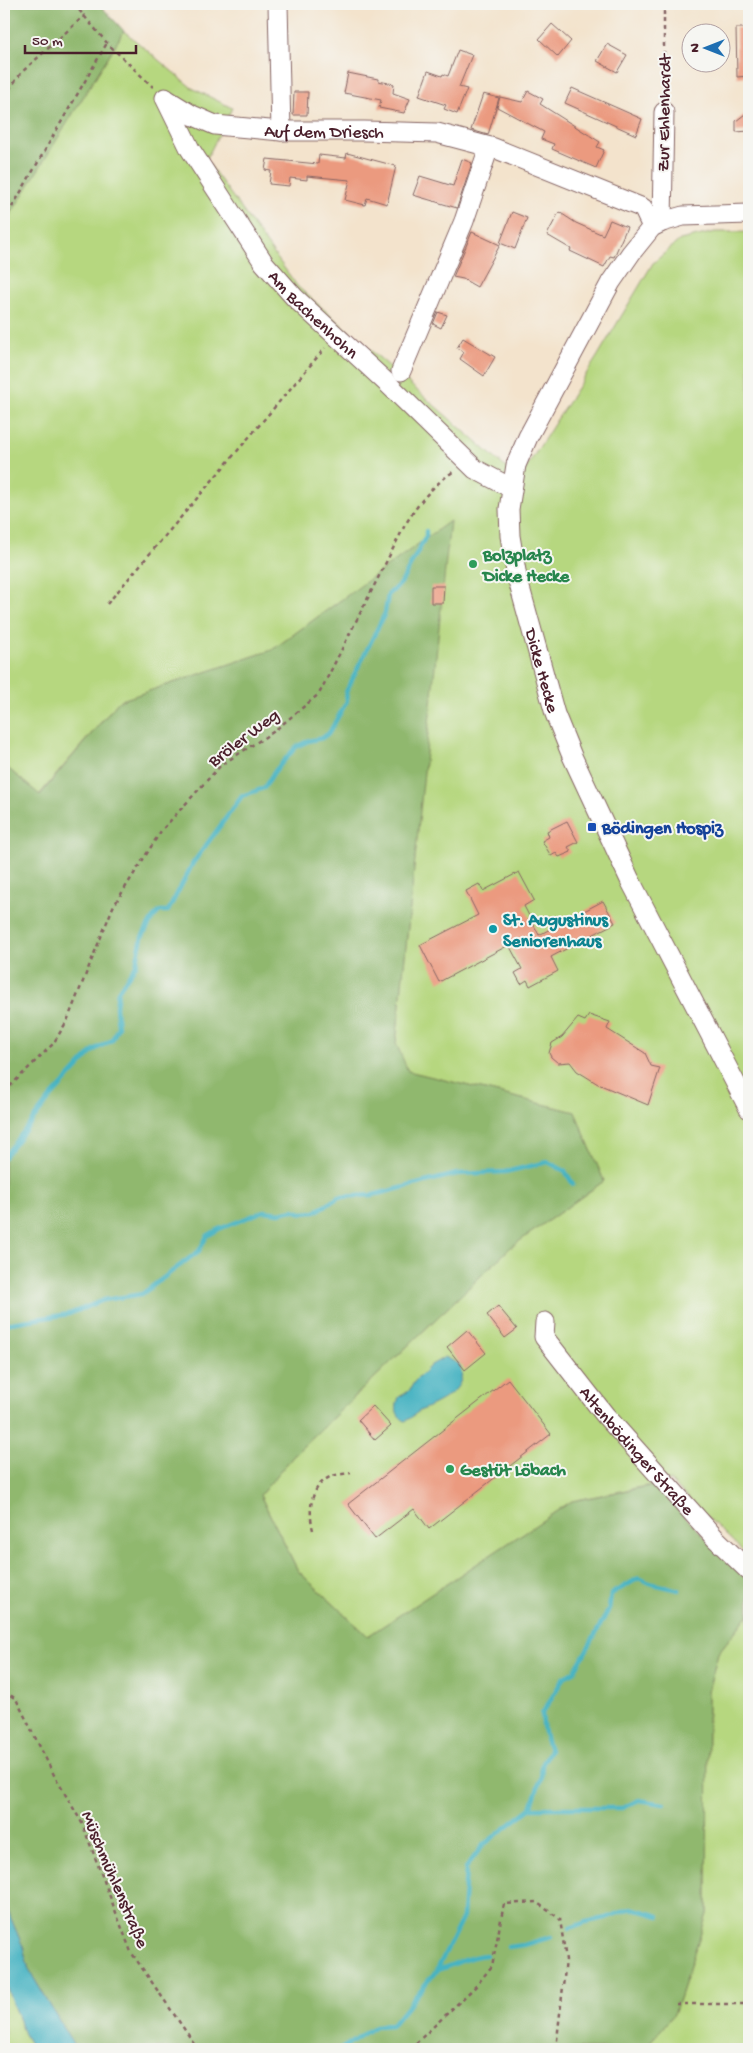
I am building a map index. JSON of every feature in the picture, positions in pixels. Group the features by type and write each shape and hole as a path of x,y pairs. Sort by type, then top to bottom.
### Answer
{"street":[{"path":"278,4 282,132"},
{"name":"Auf dem Driesch","path":"165,98 192,115 215,125 282,132 437,133 489,147 643,208 657,224"},
{"name":"Am Bachenhohn","path":"165,98 190,149 264,263 295,298 387,383 475,469 511,488"},
{"name":"Zur Ehlenhardt","path":"657,224 664,112"},
{"path":"401,371 464,220 489,147"},
{"path":"657,224 683,216 749,214"},
{"name":"Dicke Hecke","path":"657,224 631,253 611,282 528,437 516,465 511,488 509,509 510,536 517,577 555,714 588,793 630,880 749,1109"},
{"name":"Altenbödinger Straße","path":"545,1322 544,1337 605,1415 715,1538 749,1571"}],"path":[{"path":"74,4 107,42 165,98"},
{"name":"Zur Ehlenhardt","path":"664,4 664,112"},
{"path":"4,96 22,72 85,15"},
{"path":"4,221 107,42"},
{"path":"107,604 335,336"},
{"name":"Bröler Weg","path":"4,1092 53,1044 66,1021 113,907 161,831 221,765 273,732 319,694 405,524 419,502 435,484 456,470 475,469"},
{"path":"312,1530 310,1508 318,1485 332,1476 351,1473"},
{"name":"Müschmühlenstraße","path":"4,1691 16,1699 54,1775 82,1823 131,1952 198,2049"},
{"path":"410,2049 476,1986 492,1966 504,1904 536,1902 560,1919 566,1960 556,2049"},
{"path":"676,2004 749,2004"}],"green space":[{"path":"4,4 99,4 124,31 4,225"},
{"path":"124,31 192,88 232,108 206,160 298,287 519,479 597,357 653,263 680,240 715,232 749,232 749,1557 670,1481 572,1501 368,1636 298,1571 260,1495 297,1452 511,1247 604,1181 575,1112 407,1071 396,1043 449,522 272,650 119,701 39,795 4,765 4,225"},
{"path":"450,521 396,1043 408,1071 575,1112 604,1181 511,1247 297,1452 260,1495 298,1571 368,1636 572,1501 654,1485 749,1582 749,1614 718,1653 708,1691 707,1914 674,2014 645,2049 76,2049 29,1970 23,1947 4,1902 4,765 40,795 119,701 272,650"},
{"path":"749,1614 749,2049 645,2049 674,2014 707,1914 708,1691 718,1653"},
{"path":"4,1981 24,2034 33,2049 4,2049"}],"water":[{"path":"445,1357 459,1364 460,1381 456,1388 442,1400 405,1421 399,1416 397,1411 399,1397 409,1391 414,1382 431,1365"},
{"path":"4,1902 23,1947 29,1970 76,2049 33,2049 24,2034 4,1981"}],"building":[{"path":"552,24 571,41 558,57 539,39"},
{"path":"736,28 749,28 749,76 737,77"},
{"path":"607,44 627,55 617,72 597,61"},
{"path":"458,50 472,55 459,87 467,89 457,114 444,109 446,105 419,96 428,71 448,76"},
{"path":"348,73 394,84 393,93 410,99 404,113 379,108 381,100 344,93"},
{"path":"572,88 642,119 636,135 565,103"},
{"path":"528,91 543,99 540,104 600,142 597,147 604,150 596,168 552,149 554,144 541,139 544,132 497,107 500,97 522,102"},
{"path":"294,92 308,92 307,115 293,115"},
{"path":"483,94 499,98 488,135 471,130"},
{"path":"749,111 749,131 736,132 736,121"},
{"path":"347,153 396,166 387,204 367,198 365,205 345,200 350,180 307,176 307,180 290,178 289,186 269,184 271,171 265,170 267,159 318,164 319,155 346,158"},
{"path":"462,159 472,163 457,208 413,195 420,176 453,186"},
{"path":"512,212 527,218 515,249 500,243"},
{"path":"559,212 576,223 603,235 610,220 627,227 614,257 610,256 604,267 570,251 571,249 547,235"},
{"path":"472,232 500,245 477,287 463,279 453,277"},
{"path":"438,312 447,315 441,328 433,324"},
{"path":"463,338 495,357 484,376 460,359 464,352 457,348"},
{"path":"431,586 444,586 443,603 431,603"},
{"path":"567,821 578,842 568,847 571,852 559,857 556,853 551,856 542,841 549,837 547,831"},
{"name":"St. Augustinus Seniorenhaus","path":"519,872 534,900 524,906 539,935 603,901 615,923 551,957 558,971 530,986 527,980 521,984 515,973 522,969 509,945 439,982 420,945 478,915 466,891 479,884 483,891"},
{"path":"589,1015 610,1022 607,1029 645,1053 651,1066 660,1068 648,1105 598,1084 577,1071 570,1062 558,1063 551,1057 549,1053 552,1043 562,1037 578,1018 585,1021"},
{"path":"498,1306 517,1329 505,1338 487,1315"},
{"path":"467,1330 486,1353 465,1370 447,1347"},
{"name":"Gestüt Löbach","path":"508,1379 551,1434 429,1529 414,1509 375,1539 348,1504"},
{"path":"373,1406 391,1426 375,1440 358,1420"}],"waterway":[{"path":"4,1157 50,1098 94,1050 112,1040 118,1027 116,1007 118,991 136,965 142,937 153,918 160,911 168,911 193,863 242,796 264,788 274,772 296,747 308,741 322,738 329,733 347,701 346,692 385,613 388,595 401,583 426,536 426,531"},
{"path":"4,1324 69,1314 104,1300 142,1294 199,1251 207,1236 219,1229 264,1211 279,1213 293,1210 302,1213 315,1212 339,1197 373,1195 457,1174 505,1172 548,1162 565,1171 573,1184"},
{"path":"341,2049 375,2026 392,2025 437,1970 463,1917 466,1868 482,1846 531,1808 541,1778 542,1765 550,1750 544,1733 542,1714 564,1677 574,1672 589,1646 609,1609 611,1594 639,1578 649,1583 679,1590"},
{"path":"531,1808 622,1808 639,1800 664,1804"},
{"path":"570,1928 606,1918 631,1908 659,1916"},
{"path":"508,1947 524,1945 551,1937"},
{"path":"437,1970 467,1959 486,1955"}],"place":[{"name":"Bolzplatz Dicke Hecke","path":"473,564"},
{"name":"Bödingen Hospiz","path":"592,827"},
{"name":"St. Augustinus Seniorenhaus","path":"493,929"},
{"name":"Gestüt Löbach","path":"450,1469"}]}
